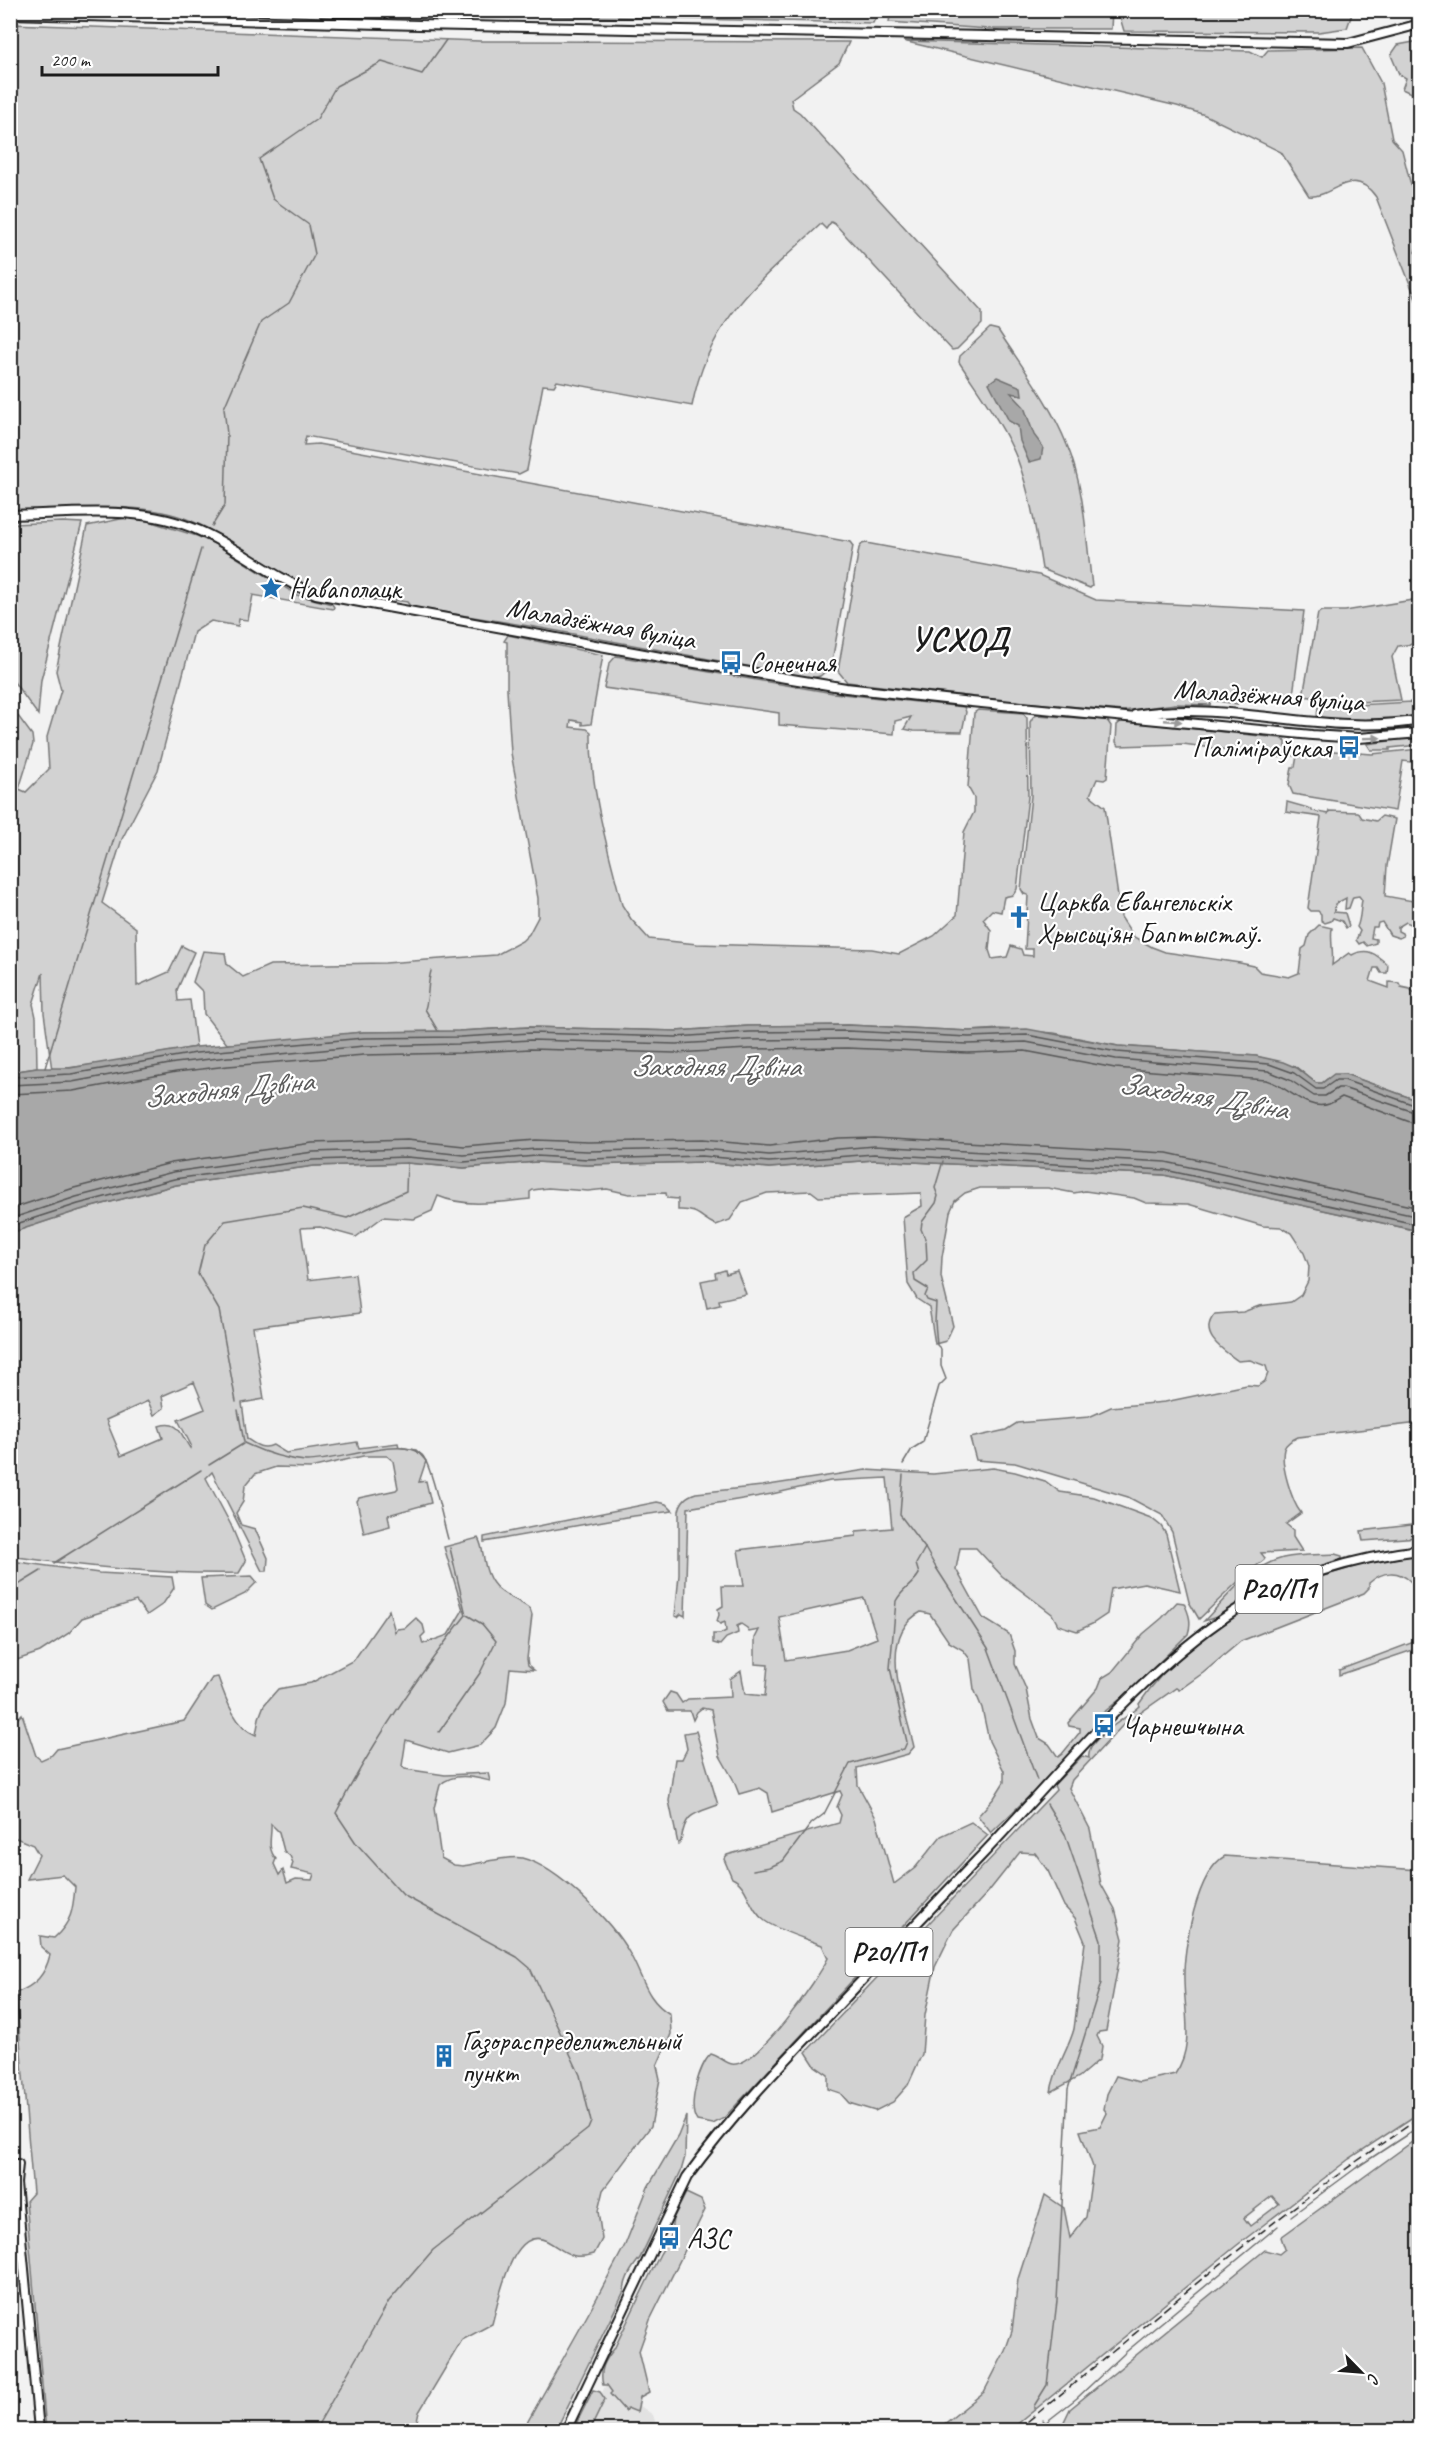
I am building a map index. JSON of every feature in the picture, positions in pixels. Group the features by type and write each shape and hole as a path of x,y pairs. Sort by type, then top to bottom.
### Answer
{"main road":[{"path":"10,14 430,26 1348,43 1419,24"},
{"name":"Маладзёжная вуліца","path":"10,515 125,513 146,515 190,527 234,549 297,587 343,601 831,686 971,702 1359,738 1398,737 1419,733"},
{"name":"Маладзёжная вуліца","path":"1115,716 1179,709 1358,726 1419,720"},
{"name":"Р20/П1","path":"566,2430 687,2177 708,2148 802,2043 1158,1669 1202,1633 1236,1610 1316,1573 1379,1555 1419,1550"},
{"path":"13,2165 39,2430"}],"shaded area":[{"path":"891,10 1112,10 1111,29 989,29 889,22"},
{"path":"1118,10 1353,11 1347,28 1319,32 1124,31"},
{"path":"309,11 879,11 873,23"},
{"path":"11,24 480,41 849,42 839,63 791,99 793,108 982,312 982,324 957,349 952,350 831,222 826,229 821,224 757,284 724,325 700,375 692,406 557,381 554,386 543,385 527,470 519,474 306,436 304,445 318,444 850,542 853,546 831,667 820,676 812,678 541,628 411,607 407,602 327,594 298,584 201,525 165,512 98,508 11,512"},
{"path":"903,41 1250,51 1262,57 1268,50 1362,48 1381,83 1392,139 1402,150 1419,217 1419,242 1415,252 1419,256 1419,307 1376,197 1367,187 1358,183 1350,183 1317,196 1309,196 1281,152 1205,115 1177,106"},
{"path":"1420,41 1419,110 1411,93 1402,89 1406,78 1399,74 1391,55 1398,45"},
{"path":"990,328 998,330 1036,386 1067,445 1081,496 1092,586 1090,588 1042,569 1030,501 1018,461 999,423 959,362 960,356"},
{"path":"125,518 145,520 197,536 215,544 297,595 332,604 334,607 333,609 253,595 248,620 239,619 238,626 211,621 194,632 158,770 122,839 102,903 136,928 137,986 169,972 182,946 194,952 177,990 178,1001 190,1000 196,1047 52,1070 44,1013 43,973 33,1004 36,1017 37,1068 11,1072 10,705 32,735 33,744 19,789 26,792 49,769 47,737 61,690 56,671 87,526"},
{"path":"82,523 41,680 38,715 11,678 11,524"},
{"path":"866,543 1039,575 1096,600 1304,611 1293,695 1257,691 1256,698 1237,704 1211,700 1210,705 1175,704 1123,711 1000,700 847,682 838,671 859,548"},
{"path":"1419,599 1419,649 1413,644 1398,646 1392,657 1401,700 1356,702 1303,696 1318,613"},
{"path":"508,635 603,655 591,724 582,725 582,722 571,720 570,727 587,729 591,732 593,776 622,905 649,939 697,944 872,949 899,954 934,936 957,915 964,832 974,812 974,798 968,787 974,713 978,710 1023,713 1027,718 1028,797 1017,889 1013,895 1004,897 1001,912 992,910 983,919 991,930 989,950 992,959 1007,957 1011,946 1021,949 1023,955 1033,956 1033,949 1025,949 1028,895 1024,894 1021,889 1031,796 1030,722 1037,715 1107,720 1111,726 1107,778 1097,779 1090,795 1105,807 1121,917 1134,937 1165,952 1240,963 1254,966 1260,972 1289,977 1299,973 1302,949 1306,946 1309,935 1319,925 1332,928 1332,965 1349,953 1352,955 1363,952 1372,953 1388,965 1387,973 1381,973 1378,968 1374,968 1370,981 1389,988 1389,982 1399,983 1401,987 1410,989 1419,997 1419,1101 1345,1074 1316,1083 1297,1068 1256,1056 1118,1046 1054,1033 1000,1029 969,1031 848,1025 748,1026 676,1031 529,1027 459,1031 363,1032 259,1043 227,1044 204,1014 203,992 193,982 203,951 225,953 227,964 243,977 270,965 385,963 496,955 522,941 529,934 538,917 538,898 511,753 507,642 504,641"},
{"path":"616,656 833,693 964,707 966,712 962,732 904,729 911,717 895,721 894,734 779,725 779,713 604,688 609,664"},
{"path":"1324,702 1356,705 1412,702 1413,715 1409,718 1374,720 1317,717 1318,707"},
{"path":"1122,721 1280,738 1286,742 1286,758 1183,744 1119,746 1116,742 1117,725"},
{"path":"1419,737 1419,745 1390,748 1390,750 1371,750 1367,744"},
{"path":"1295,748 1372,754 1419,749 1419,763 1403,761 1395,811 1293,794 1289,785 1292,767 1295,767 1297,756 1294,756"},
{"path":"1287,802 1328,814 1329,811 1358,812 1362,818 1376,821 1382,816 1395,819 1387,866 1385,896 1419,902 1415,931 1411,924 1406,922 1398,927 1398,931 1403,936 1399,938 1390,935 1382,922 1378,923 1377,927 1373,927 1371,938 1376,939 1376,943 1367,946 1363,942 1359,944 1356,940 1360,931 1357,927 1362,900 1359,896 1353,897 1349,908 1345,909 1346,898 1335,904 1334,912 1345,913 1349,926 1346,928 1342,921 1333,918 1325,923 1321,920 1321,914 1318,911 1311,911 1308,908 1321,817 1286,812"},
{"path":"874,1160 1164,1175 1419,1231 1419,1423 1298,1437 1288,1443 1283,1456 1285,1473 1301,1513 1286,1524 1293,1530 1293,1537 1302,1551 1261,1553 1264,1560 1199,1619 1189,1602 1172,1532 1162,1515 1128,1497 1015,1463 976,1460 970,1438 1006,1430 1017,1423 1089,1417 1111,1407 1165,1402 1247,1385 1258,1386 1265,1381 1268,1373 1266,1366 1250,1360 1238,1361 1219,1347 1210,1335 1210,1321 1215,1314 1243,1312 1259,1306 1291,1302 1301,1295 1308,1281 1309,1266 1304,1253 1291,1233 1281,1227 1263,1226 1188,1204 1146,1203 1134,1198 1085,1191 1074,1193 1048,1188 980,1188 965,1193 955,1201 950,1212 942,1257 941,1277 953,1326 946,1341 935,1344 929,1307 917,1299 908,1284 903,1217 922,1206 921,1193 819,1197 811,1191 767,1193 742,1202 730,1220 716,1225 695,1212 678,1210 678,1199 667,1198 666,1193 629,1194 607,1189 588,1191 548,1188 533,1190 530,1192 530,1199 495,1203 460,1202 438,1196 432,1211 414,1219 383,1217 356,1237 320,1227 301,1228 308,1280 355,1274 360,1313 253,1327 264,1399 242,1403 247,1439 260,1446 273,1445 286,1453 357,1442 359,1448 398,1443 399,1447 416,1450 426,1461 419,1482 426,1481 431,1503 388,1515 390,1526 364,1533 357,1501 359,1498 398,1488 393,1461 387,1456 363,1456 310,1468 276,1467 255,1474 245,1486 243,1502 236,1513 241,1525 255,1529 268,1558 267,1571 262,1571 212,1472 206,1478 231,1525 246,1561 239,1573 182,1573 124,1569 10,1556 10,1233 80,1210 176,1185 314,1166 407,1163 464,1168 536,1162 587,1165 702,1162 769,1168","holes":["194,1382 205,1409 178,1420 191,1445 190,1448 179,1430 166,1425 159,1426 163,1438 121,1456 106,1420 148,1401 154,1415 164,1408 162,1396"]},
{"path":"725,1270 726,1274 737,1271 746,1294 719,1300 720,1305 707,1308 701,1281 716,1278 715,1273"},
{"path":"993,1468 1015,1472 1045,1481 1060,1492 1094,1497 1151,1518 1161,1526 1166,1534 1180,1591 1144,1583 1111,1589 1107,1614 1077,1631 1058,1625 1052,1614 1002,1576 976,1548 960,1548 956,1569 983,1618 1009,1634 1015,1651 1015,1664 1026,1689 1032,1719 1039,1738 1049,1744 1058,1757 1080,1732 1080,1728 1069,1726 1068,1723 1098,1688 1102,1678 1112,1672 1143,1634 1177,1602 1184,1603 1187,1611 1190,1622 1188,1634 1129,1692 1103,1713 1089,1733 1048,1778 991,1833 978,1816 1004,1782 1004,1771 989,1741 982,1708 974,1689 970,1659 963,1650 949,1642 930,1614 921,1612 907,1623 899,1638 896,1655 897,1674 914,1747 908,1754 857,1768 858,1785 876,1818 894,1884 915,1868 941,1836 971,1822 988,1835 724,2118 713,2124 697,2121 693,2106 696,2086 702,2067 711,2054 732,2064 743,2061 756,2052 771,2038 800,2002 828,1958 822,1945 778,1928 759,1916 742,1886 732,1878 724,1859 727,1855 839,1823 841,1815 837,1807 842,1795 840,1791 772,1812 768,1793 760,1788 739,1794 720,1756 711,1710 702,1708 693,1720 690,1711 668,1711 663,1702 670,1692 676,1694 682,1703 688,1699 731,1697 730,1679 741,1671 745,1694 765,1696 768,1665 755,1664 755,1638 759,1630 749,1632 741,1624 737,1626 738,1633 726,1638 720,1645 713,1643 713,1634 726,1631 725,1622 720,1624 717,1621 718,1609 723,1606 722,1586 744,1586 738,1550 856,1536 856,1531 892,1528 887,1478 830,1481 772,1494 688,1508 685,1616 681,1614 678,1617 675,1616 679,1575 680,1507 684,1499 696,1493 762,1486 866,1470 933,1474","holes":["864,1598 877,1638 847,1650 786,1660 779,1617"]},
{"path":"657,1502 666,1504 673,1511 484,1542 484,1537"},
{"path":"1419,1524 1419,1537 1363,1541 1361,1531"},
{"path":"478,1538 491,1581 501,1591 530,1609 532,1615 527,1659 528,1665 534,1670 510,1668 506,1703 496,1728 480,1745 448,1753 406,1740 402,1766 405,1769 445,1775 488,1773 490,1781 457,1777 440,1785 434,1808 441,1858 454,1865 463,1866 516,1857 536,1863 552,1872 583,1897 611,1927 630,1954 650,1995 670,2014 671,2034 657,2066 660,2079 651,2126 603,2190 598,2211 602,2239 594,2254 586,2256 574,2256 547,2241 535,2239 524,2243 509,2268 492,2324 462,2340 419,2412 415,2430 46,2430 26,2201 33,2193 16,1993 39,1979 50,1955 41,1947 40,1936 54,1938 65,1926 72,1909 75,1887 63,1875 27,1879 39,1855 33,1845 11,1836 11,1725 22,1714 36,1756 41,1760 52,1755 57,1749 184,1721 212,1678 218,1677 237,1719 242,1726 256,1735 264,1705 278,1689 311,1683 354,1660 389,1610 395,1632 397,1629 405,1628 416,1618 423,1625 425,1633 421,1637 423,1644 448,1635 463,1610 444,1547","holes":["271,1824 279,1832 284,1851 293,1863 291,1869 314,1874 312,1880 296,1879 287,1883 283,1870 279,1875 274,1864 276,1859 270,1846"]},
{"path":"1335,1554 1342,1558 1264,1589 1217,1617 1204,1621 1250,1575 1271,1562 1296,1556"},
{"path":"1419,1555 1419,1581 1411,1582 1395,1573 1379,1576 1369,1583 1369,1588 1364,1593 1241,1641 1203,1673 1179,1690 1176,1688 1123,1725 1072,1780 1069,1788 1090,1829 1101,1884 1115,1909 1123,1939 1106,2031 1099,2032 1097,2036 1102,2046 1100,2059 1079,2077 1051,2092 1074,2029 1085,1942 1075,1918 1064,1906 1048,1871 1035,1853 1020,1852 989,1891 953,1930 935,1967 925,2015 922,2054 908,2085 893,2102 875,2111 849,2103 840,2093 828,2089 828,2075 815,2066 806,2052 1056,1790 1054,1785 1082,1756 1089,1758 1090,1751 1100,1736 1140,1706 1139,1704 1163,1673 1193,1646 1226,1622 1263,1601 1341,1570"},
{"path":"11,1561 99,1573 172,1577 174,1588 163,1604 147,1615 136,1601 82,1618 69,1633 40,1652 11,1662"},
{"path":"252,1576 257,1582 245,1594 212,1610 205,1605 201,1578"},
{"path":"1419,1640 1419,1648 1339,1675 1339,1670"},
{"path":"696,1731 718,1805 692,1816 685,1825 678,1844 669,1801 675,1759 682,1759 687,1749 684,1733"},
{"path":"1225,1856 1419,1870 1419,2113 1349,2159 1236,2246 1010,2430 937,2430 984,2392 1005,2351 1012,2331 1018,2279 1045,2195 1064,2208 1070,2238 1086,2217 1093,2167 1080,2131 1100,2127 1107,2113 1104,2109 1107,2094 1116,2076 1139,2082 1175,2074 1181,2063 1187,2040 1184,1965 1189,1930 1199,1893 1215,1864","holes":["1272,2196 1279,2204 1250,2226 1244,2218"]},
{"path":"686,2116 685,2157 681,2171 640,2258 627,2277 624,2291 556,2430 523,2430 625,2245 648,2187 678,2136"},
{"path":"1419,2137 1419,2430 1060,2430 1070,2409 1265,2250 1279,2254 1285,2249 1281,2237"},
{"path":"686,2193 701,2200 705,2210 650,2320 639,2351 649,2392 640,2397 637,2412 627,2408 625,2411 610,2394 612,2392 607,2385 603,2385 602,2370 673,2232 671,2231 673,2219"},
{"path":"607,2382 653,2415 658,2430 585,2430"},
{"path":"593,2390 600,2392 605,2399 590,2430 573,2430"}],"water":[{"path":"997,377 1021,387 1022,395 1011,393 1024,407 1034,435 1043,447 1041,459 1029,462 1020,441 1018,426 1009,421 989,383"},
{"name":"Заходняя Дзвіна","path":"848,1025 969,1031 1027,1029 1118,1046 1256,1056 1283,1062 1297,1068 1316,1083 1322,1083 1334,1074 1345,1074 1419,1101 1419,1231 1164,1175 874,1160 769,1168 702,1162 587,1165 536,1162 464,1168 407,1163 314,1166 176,1185 80,1210 11,1233 11,1072 37,1068 70,1068 196,1047 363,1032 459,1031 529,1027 676,1031 748,1026"}],"waterway":[{"path":"212,526 225,505 227,434 224,408 261,322 289,303 315,254 309,225 273,199 259,159 317,119 336,86 382,62 422,74 446,40"},
{"path":"45,1068 201,549"},
{"path":"431,971 425,1009 438,1031"},
{"path":"903,1464 912,1449 923,1442 939,1386 946,1379 941,1366 941,1349 937,1345 936,1303 927,1300 925,1296 928,1289 915,1281 914,1273 927,1260 926,1241 921,1229 922,1222 936,1203 938,1196 935,1188 943,1161"},
{"path":"236,1402 219,1310 198,1274 205,1245 225,1221 303,1208 347,1218 406,1191 407,1163"},
{"path":"238,1410 244,1442"},
{"path":"244,1443 274,1455 305,1461 384,1449 413,1450 422,1455 430,1470 448,1539"},
{"path":"209,1465 243,1444"},
{"path":"54,1563 201,1470"},
{"path":"903,1475 900,1515 925,1548 988,1648 1037,1780"},
{"path":"315,2430 389,2301 433,2250 588,2129 591,2122 580,2075 530,1968 517,1957 403,1895 356,1843 336,1813 396,1711 466,1615 450,1548"},
{"path":"753,1870 770,1867 783,1861 811,1824 824,1814 850,1764 904,1749 907,1742 890,1668 896,1601 919,1574 916,1564 925,1548"},
{"path":"10,1590 41,1571"},
{"path":"439,1732 480,1673 496,1641 482,1624 467,1615"},
{"path":"1034,2409 1047,2385 1057,2301 1068,2089 1101,1983 1101,1940 1065,1834 1047,1804"},
{"path":"1291,2216 1356,2168 1420,2126"},
{"path":"1036,2430 1077,2398 1127,2351 1278,2226"},
{"path":"1043,2420 1051,2430"}],"railway":[{"path":"1017,2430 1264,2230 1315,2191 1420,2118"}],"place":[{"name":"Наваполацк","path":"271,588"},
{"name":"Сонечная","path":"731,662"},
{"name":"Паліміраўская","path":"1349,747"},
{"name":"Царква Евангельскіх Хрысьціян Баптыстаў.","path":"1019,917"},
{"name":"Чарнешчына","path":"1104,1725"},
{"name":"Газораспределительный пункт","path":"444,2056"},
{"name":"АЗС","path":"669,2238"}],"district":[{"name":"УСХОД","path":"960,638"}]}
